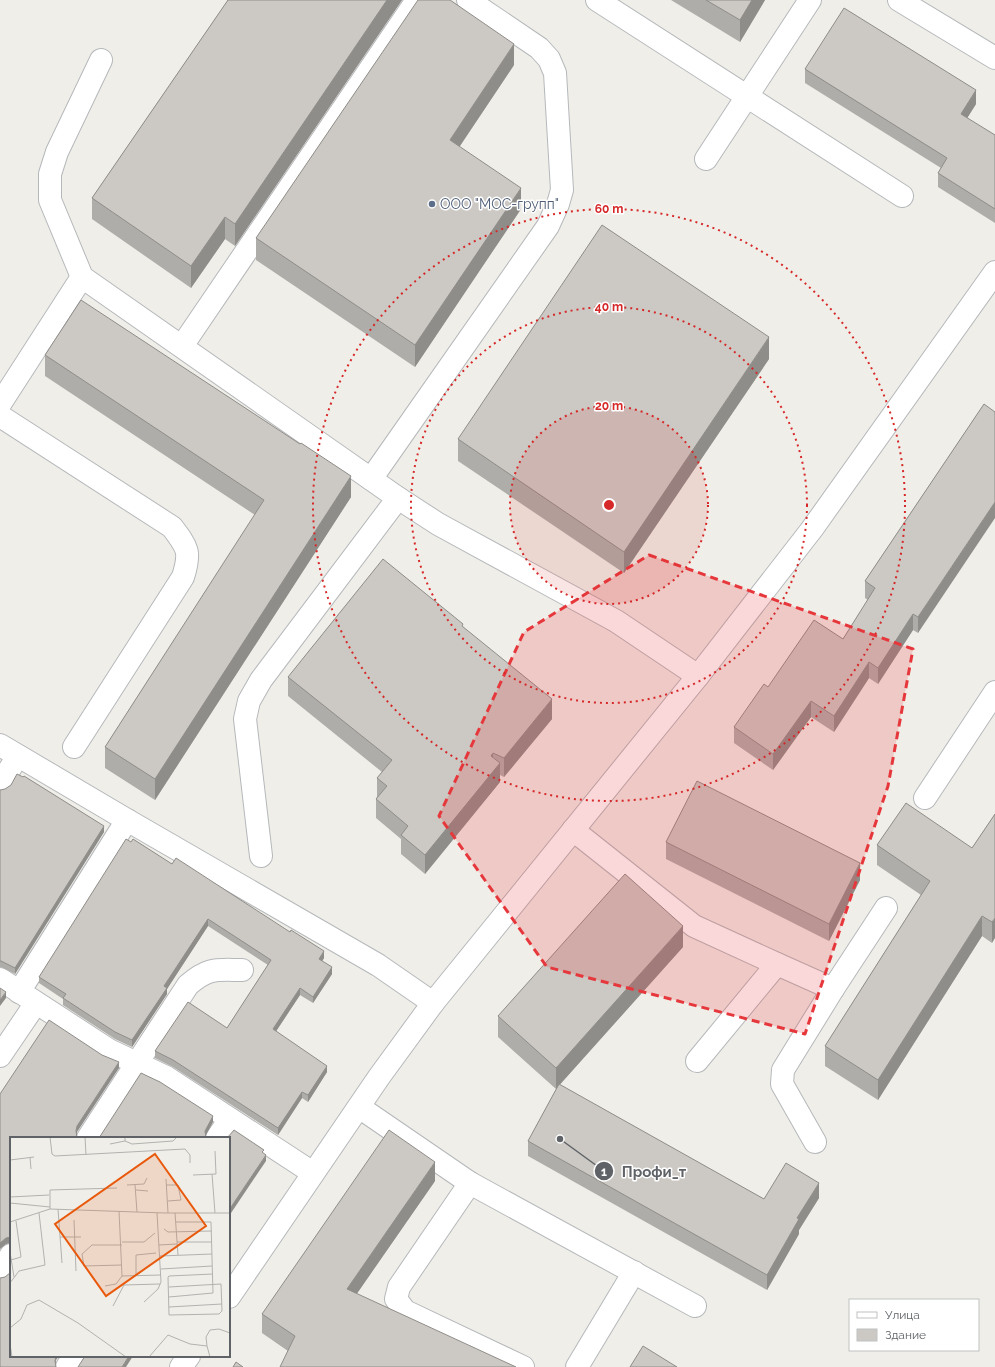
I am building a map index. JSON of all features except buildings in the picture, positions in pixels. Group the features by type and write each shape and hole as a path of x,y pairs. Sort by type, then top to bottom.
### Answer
{"street":[{"path":"182,346 417,0"},
{"path":"371,479 548,226 558,204 562,190 555,73 549,59 539,48 468,0"},
{"path":"598,0 902,196"},
{"path":"706,159 810,0"},
{"path":"899,0 995,58"},
{"path":"101,60 57,152 50,174 50,200 82,277 398,498 438,524 616,622 698,676"},
{"path":"230,1296 358,1107 432,1003 698,676 812,529 995,272"},
{"path":"0,404 82,277"},
{"path":"0,416 172,527 186,545 189,560 183,577 74,747"},
{"path":"261,856 245,719 249,702 262,680 398,498"},
{"path":"925,798 995,692"},
{"path":"0,784 9,750 378,965 432,1003"},
{"path":"0,1056 27,997 127,820"},
{"path":"573,830 694,926 834,989"},
{"path":"815,1142 782,1084 783,1070 886,908"},
{"path":"697,1062 777,964"},
{"path":"89,1137 188,985 200,975 212,970 242,970"},
{"path":"0,979 109,1050 166,1077 313,1173"},
{"path":"358,1107 470,1183 695,1306"},
{"path":"218,1137 230,1119"},
{"path":"470,1183 399,1287 396,1299 405,1311 523,1367"},
{"path":"0,1272 10,1257"},
{"path":"577,1367 634,1272"},
{"path":"66,1367 73,1357"},
{"path":"182,1367 188,1357"}],"highlighted area":[{"path":"649,555 913,649 888,786 805,1034 547,967 439,816 524,632"}],"place":[{"name":"ООО \"МОС-групп\"","path":"432,204"},
{"name":"Профи_т","path":"560,1139"}]}
